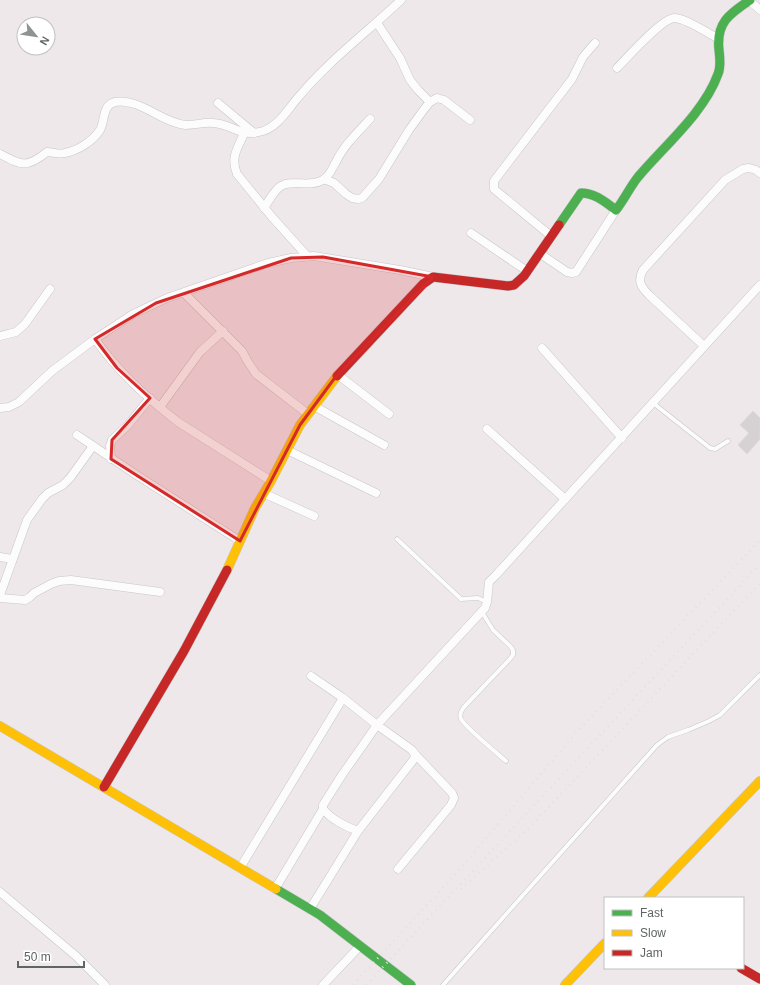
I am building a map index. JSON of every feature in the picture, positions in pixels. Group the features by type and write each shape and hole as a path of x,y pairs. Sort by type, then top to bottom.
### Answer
{"street":[{"path":"0,154 19,164 25,164 38,160 47,152 65,153 74,150 95,136 102,126 107,107 112,103 118,102 141,107 175,123 188,125 212,122 244,133 264,131 276,125 316,76 401,0"},
{"path":"539,253 567,272 576,272 638,178 693,117 718,77 720,65 717,38 724,21 750,0 760,10"},
{"path":"617,68 655,30 667,20 672,18 684,20 717,38"},
{"path":"377,23 400,58 410,80 430,102"},
{"path":"551,236 499,194 494,189 494,181 572,79 583,57 595,43"},
{"path":"324,179 334,183 352,198 362,198 379,179 409,130 430,102 437,98 444,100 470,120"},
{"path":"218,103 254,133"},
{"path":"264,208 281,186 290,184 311,184 324,179 330,173 344,147 370,119"},
{"path":"244,133 236,151 234,166 243,182 264,208 307,256"},
{"path":"704,346 649,295 639,282 640,275 725,180 743,169 749,168 760,173"},
{"path":"0,408 9,407 19,402 52,371 95,339 138,311 156,302 268,263 291,258 319,256 348,260 433,277 508,286 514,285 527,271 581,193 586,192 592,194 616,210"},
{"path":"471,233 527,271"},
{"path":"104,787 184,651 224,576 263,493 288,450 300,425 338,375 423,284 433,277"},
{"path":"275,888 323,809 323,805 329,794 377,725 482,612 487,602 489,582 760,285"},
{"path":"0,336 16,332 25,324 50,289"},
{"path":"184,292 242,351 256,374 308,414"},
{"path":"160,407 200,352 223,331"},
{"path":"95,339 114,365 178,422 271,481"},
{"path":"542,348 622,438"},
{"path":"338,375 389,414"},
{"path":"111,458 110,446 112,440 128,425 150,398"},
{"path":"314,406 384,446"},
{"path":"488,429 565,499"},
{"path":"77,435 240,541"},
{"path":"93,446 70,478 63,485 48,493 35,508 24,526 0,596 25,600 34,592 51,584 59,581 71,580 160,592"},
{"path":"288,450 376,493"},
{"path":"263,493 314,516"},
{"path":"0,557 12,559"},
{"path":"311,676 412,750 452,793 454,798 452,805 398,869"},
{"path":"240,868 343,698"},
{"path":"0,726 320,915 411,985"},
{"path":"310,910 358,831 412,763 415,754"},
{"path":"649,897 760,781"},
{"path":"323,809 332,818 358,831"},
{"path":"0,892 76,956 106,985"},
{"path":"565,985 604,944"},
{"path":"323,985 360,946"},
{"path":"743,969 760,980"}],"lane":[{"path":"653,403 710,448 715,449 728,441"},
{"path":"396,539 461,599 478,598 487,602"},
{"path":"482,612 494,630 513,650 513,655 464,708 460,716 465,724 506,761"},
{"path":"443,985 657,745 668,737 709,721 720,715 760,675"},
{"path":"758,985 760,980"}],"highlighted area":[{"path":"323,257 433,277 334,379 300,425 240,541 111,459 112,440 150,398 117,368 95,339 156,303 291,258"}],"building":[{"path":"753,411 760,418 760,439 747,454 738,445 749,433 740,425"}],"railway":[{"path":"353,985 459,870 574,735 760,540"},
{"path":"366,985 760,564"},
{"path":"461,889 530,827 760,583"}],"traffic: fast":[{"path":"559,225 581,193 595,196 616,210 638,177 693,116 712,88 719,71 719,41 722,26 730,15 750,0"},
{"path":"276,889 320,915 411,985"}],"traffic: slow":[{"path":"227,570 255,508 300,425 337,376"},
{"path":"0,726 276,889"},
{"path":"649,897 760,781"},
{"path":"565,985 604,944"}],"traffic: jam":[{"path":"337,376 423,284 433,277 508,286 514,285 524,276 559,225"},
{"path":"104,787 184,651 227,570"},
{"path":"743,969 760,979"}]}
